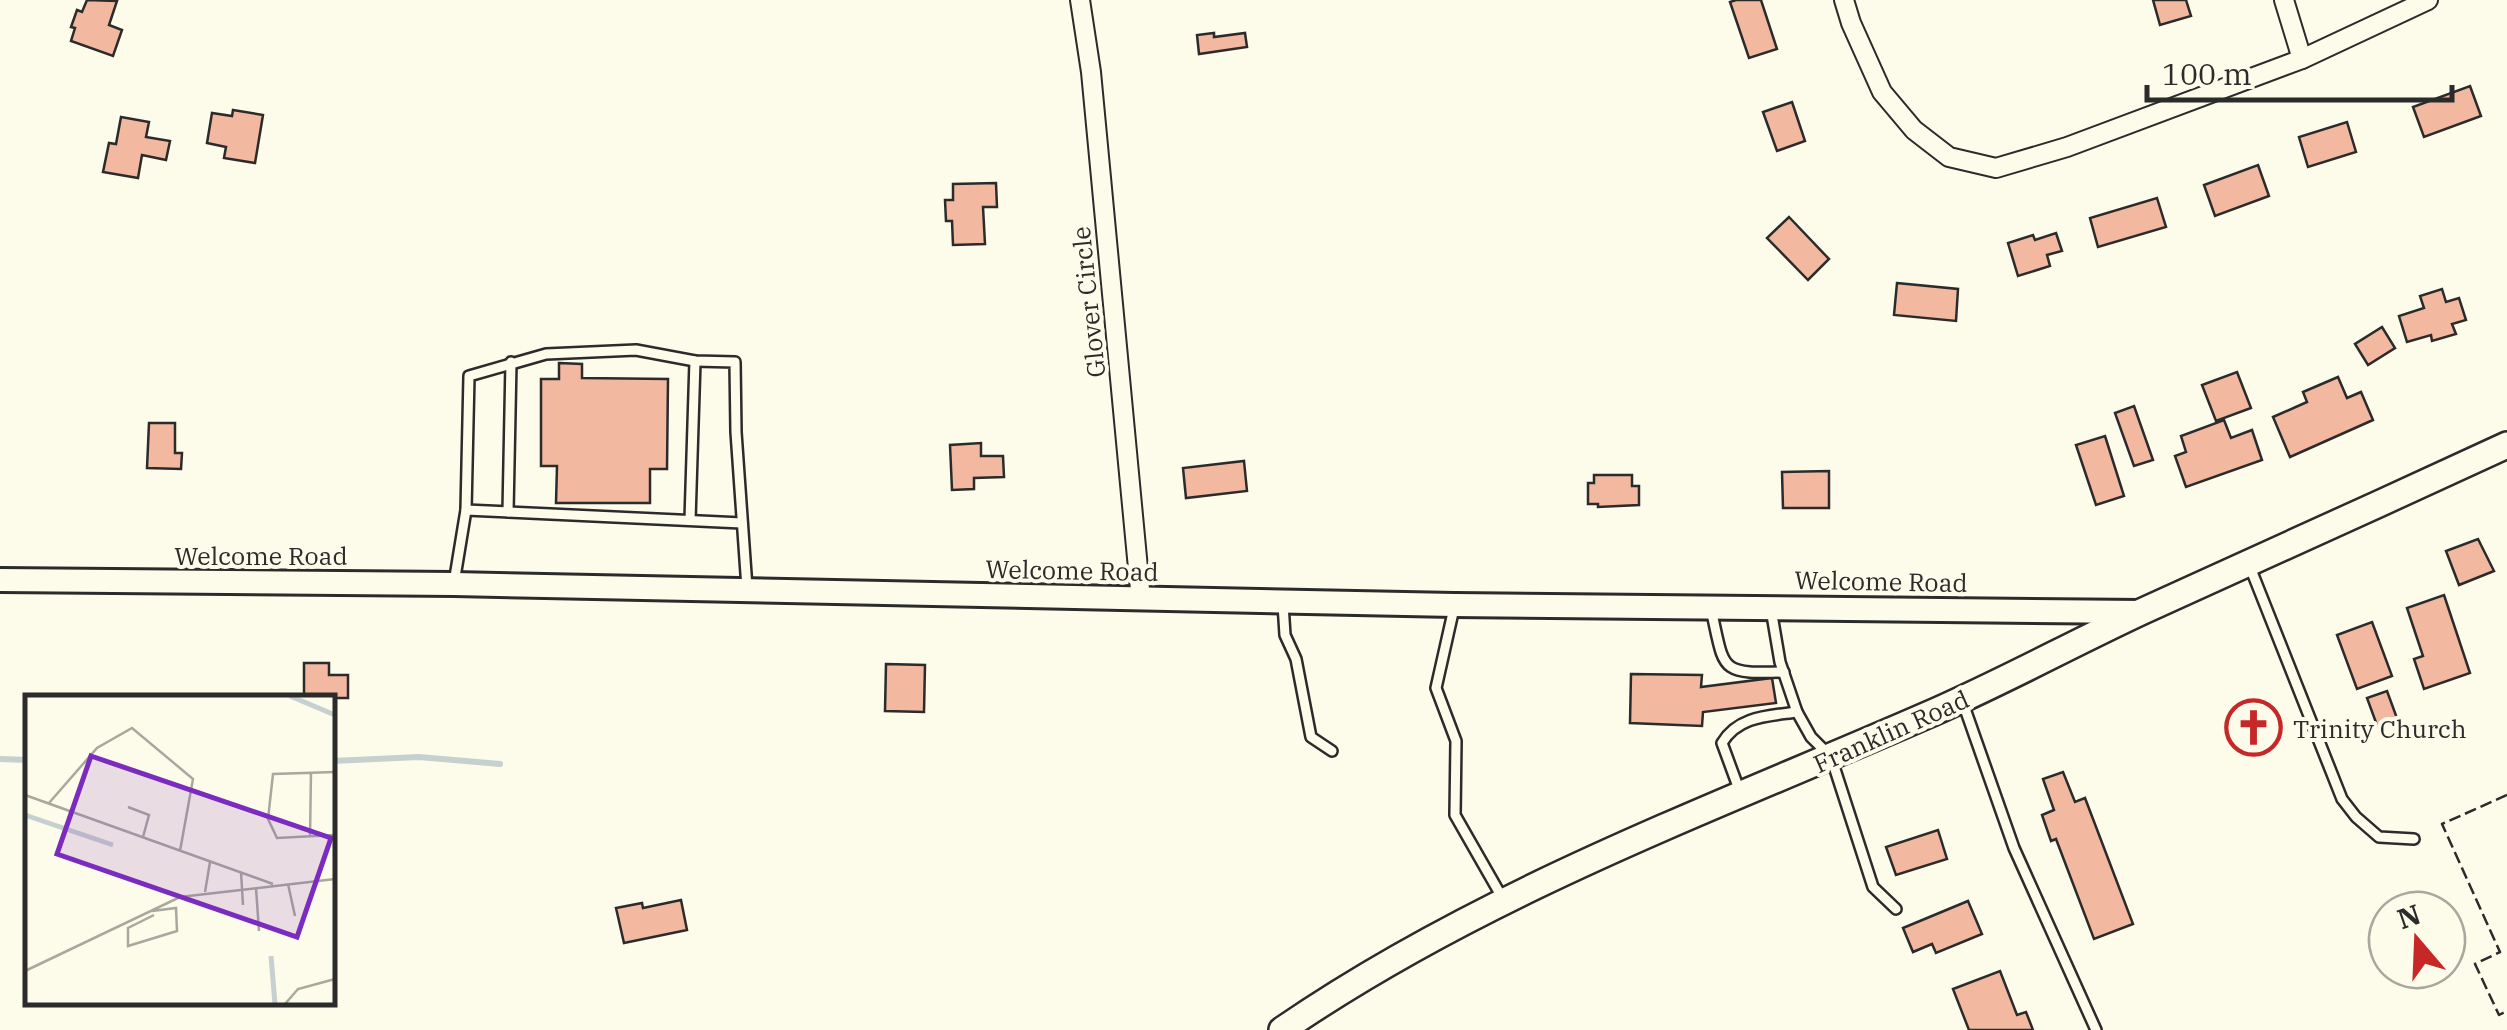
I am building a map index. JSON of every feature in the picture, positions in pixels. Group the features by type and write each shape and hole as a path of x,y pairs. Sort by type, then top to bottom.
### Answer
{"main road":[{"name":"Franklin Road","path":"1282,1030 1414,947 1504,901 1962,700 2142,612 2507,445"}],"street":[{"name":"Glover Circle","path":"1080,0 1091,72 1142,600"},
{"path":"1844,0 1882,92 1914,130 1948,157 1996,168 2067,148 2302,59 2428,0"},
{"path":"2284,0 2302,59"},
{"name":"Welcome Road","path":"0,580 454,584 1454,605 2142,612"}],"lane":[{"path":"454,584 466,510 469,376 546,354 636,350 694,361 735,362 748,591"},
{"path":"690,520 694,361"},
{"path":"508,512 511,362"},
{"path":"466,510 742,523"},
{"path":"2249,564 2342,799 2379,836 2414,840"},
{"path":"1282,601 1285,635 1296,660 1311,737 1332,751"},
{"path":"1454,605 1436,688 1456,741 1455,815 1504,901"},
{"path":"1710,607 1722,656 1730,667 1739,674 1784,672"},
{"path":"1771,608 1797,712 1811,737 1831,757 1872,887 1896,909"},
{"path":"1962,700 2014,848 2096,1030"},
{"path":"1742,796 1722,743 1729,731 1757,718 1797,712"}],"building":[{"path":"87,0 117,1 109,25 122,30 113,56 71,41 77,10 82,12"},
{"path":"1761,0 1777,49 1749,58 1730,2"},
{"path":"2153,0 2186,0 2191,16 2160,25"},
{"path":"1214,33 1214,37 1245,33 1247,47 1199,54 1197,35"},
{"path":"2470,86 2481,116 2424,137 2413,107"},
{"path":"1792,102 1805,141 1777,151 1763,112"},
{"path":"233,110 263,115 255,163 224,158 226,147 207,143 212,113 232,116"},
{"path":"121,117 149,122 146,137 170,141 166,160 142,155 138,178 103,172 109,143 116,144"},
{"path":"2347,122 2356,152 2308,167 2299,137"},
{"path":"2258,165 2269,196 2215,216 2204,185"},
{"path":"996,183 997,207 983,207 985,244 953,245 952,221 946,221 945,200 953,200 953,184"},
{"path":"2157,198 2166,227 2098,247 2090,218"},
{"path":"1789,217 1829,259 1808,280 1767,238"},
{"path":"2056,233 2062,251 2047,255 2050,266 2018,276 2008,243"},
{"path":"1897,283 1958,289 1956,321 1894,315"},
{"path":"2442,289 2446,302 2459,298 2466,320 2452,324 2456,334 2432,341 2431,335 2407,342 2399,316 2424,308 2420,296"},
{"path":"2382,327 2395,348 2368,365 2355,344"},
{"path":"559,363 582,364 582,378 668,379 667,469 650,469 650,503 556,503 557,466 541,466 541,379 559,379"},
{"path":"2237,372 2251,408 2216,421 2202,385"},
{"path":"2338,377 2347,398 2361,392 2373,420 2290,457 2273,417 2307,402 2303,392"},
{"path":"2134,406 2153,460 2134,466 2115,413"},
{"path":"2224,420 2231,438 2252,430 2262,460 2186,487 2175,456 2186,452 2181,436"},
{"path":"149,423 175,423 175,453 182,453 181,469 147,468"},
{"path":"2105,436 2124,496 2096,505 2076,445"},
{"path":"981,443 981,456 1003,456 1004,477 974,478 974,489 952,490 950,445"},
{"path":"1244,461 1247,491 1186,498 1183,468"},
{"path":"1829,471 1829,508 1783,508 1782,472"},
{"path":"1594,475 1632,475 1632,486 1639,486 1639,505 1588,504 1588,483 1594,483"},
{"path":"2478,539 2494,571 2459,585 2446,551"},
{"path":"2444,595 2470,673 2424,689 2414,659 2423,656 2407,608"},
{"path":"2372,622 2392,676 2357,689 2337,635"},
{"path":"304,663 329,663 329,675 348,675 348,698 304,695"},
{"path":"886,664 925,665 924,712 885,711"},
{"path":"1631,674 1702,675 1701,687 1772,678 1776,703 1703,712 1702,726 1630,723"},
{"path":"2387,691 2398,721 2378,728 2367,698"},
{"path":"2063,772 2075,802 2085,798 2133,924 2094,939 2056,839 2051,841 2042,815 2054,810 2043,779"},
{"path":"1938,830 1947,859 1896,875 1886,847"},
{"path":"681,900 687,930 624,943 616,908 642,903 643,908"},
{"path":"1968,901 1982,934 1936,953 1932,944 1913,952 1903,928"},
{"path":"2000,971 2017,1015 2026,1012 2033,1030 1969,1030 1953,989"}],"waterway":[{"path":"335,761 419,757 500,764"},
{"path":"0,759 25,760"}],"fence":[{"path":"2507,795 2442,824 2500,952 2475,964 2499,1015 2507,1011"}],"place":[{"name":"Trinity Church","path":"2254,728"}]}
